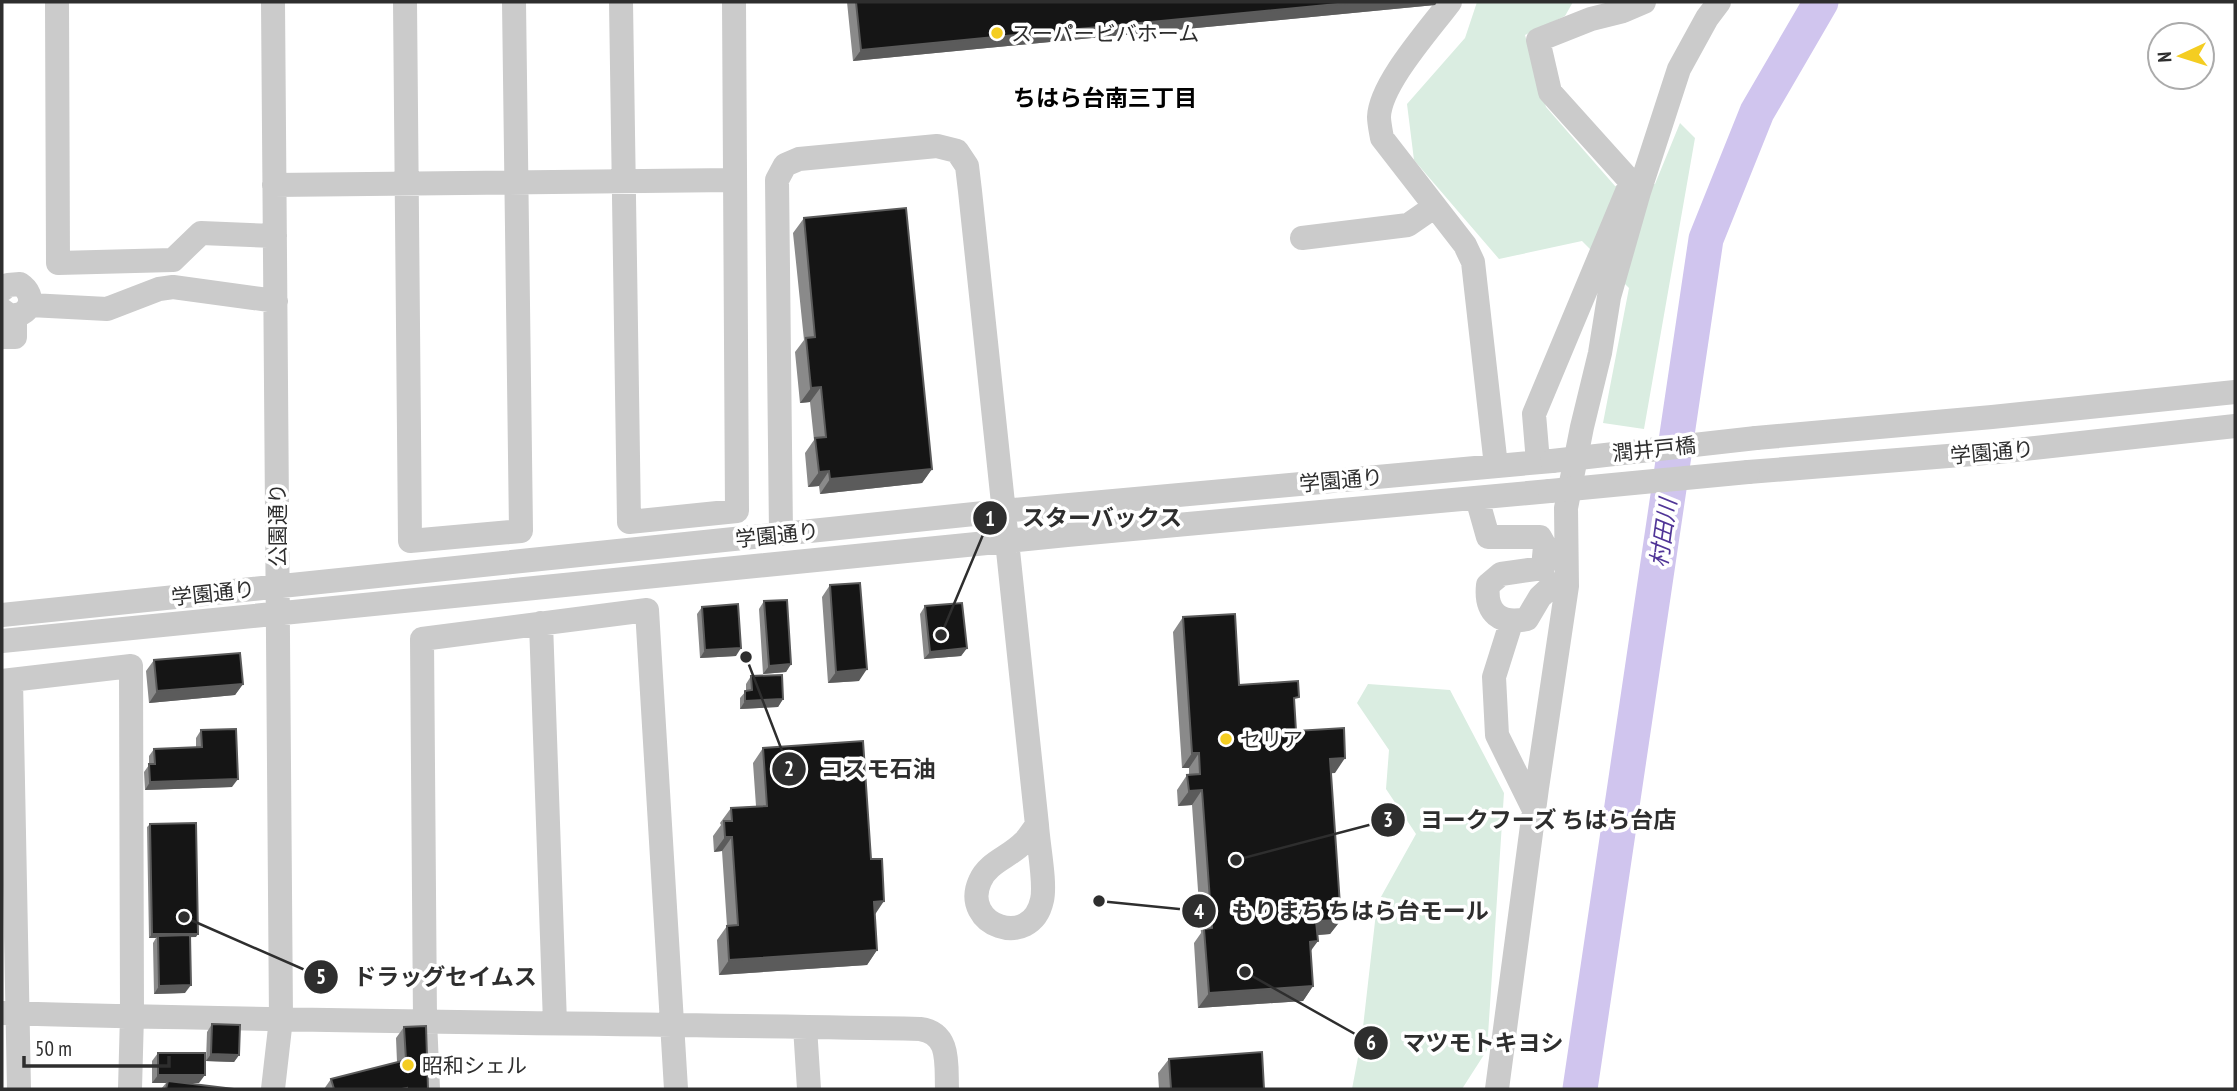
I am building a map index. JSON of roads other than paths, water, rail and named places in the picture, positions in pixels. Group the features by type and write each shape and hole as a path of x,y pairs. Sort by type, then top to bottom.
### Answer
{"street":[{"path":"57,2 58,262 173,260 201,233 275,236"},
{"name":"公園通り","path":"272,2 281,1019 273,1089"},
{"path":"405,2 410,541 521,531 514,2"},
{"path":"621,2 629,522 737,510 734,2"},
{"path":"1450,2 1391,80 1379,117 1382,138 1465,245 1473,262 1496,466"},
{"path":"1545,461 1534,414 1630,183 1550,92 1538,40 1591,19 1623,12 1644,2"},
{"path":"1494,1084 1567,586 1566,508 1582,427 1601,354 1609,297 1639,192 1679,69 1707,18 1719,2"},
{"path":"781,534 775,204 777,180 785,165 799,159 937,146 957,151 967,166 1037,825"},
{"path":"274,185 733,180"},
{"path":"1303,238 1408,225 1434,207"},
{"path":"2,279 2,289 14,283 20,284 29,293 12,317"},
{"path":"12,317 107,309 159,289 173,287 276,301"},
{"name":"潤井戸橋","path":"1545,461 2235,392"},
{"name":"学園通り","path":"1748,471 1997,452 2235,426"},
{"name":"学園通り","path":"2,614 1003,511 1545,461"},
{"name":"潤井戸橋","path":"1550,491 1748,471"},
{"name":"学園通り","path":"2,640 1550,491"},
{"path":"1477,498 1488,537 1540,537 1545,547 1543,568 1501,575 1488,585 1487,598 1496,615 1511,623 1527,619 1540,597 1554,584 1567,586"},
{"path":"428,1089 422,639 647,610 676,1089"},
{"path":"541,623 555,1023"},
{"path":"1511,623 1494,677 1497,735 1534,810"},
{"path":"19,1089 9,1013 6,681 131,666 130,1089"},
{"path":"9,1013 929,1030 938,1036 944,1046 947,1089"},
{"path":"805,1027 809,1089"}],"waterway":[{"name":"村田川","path":"1580,1089 1706,239 1757,112 1821,2"}],"place":[{"name":"スーパービバホーム","path":"997,33"},
{"name":"スターバックス","path":"941,635"},
{"name":"コスモ石油","path":"746,657"},
{"name":"セリア","path":"1226,739"},
{"name":"ヨークフーズ ちはら台店","path":"1236,860"},
{"name":"もりまち ちはら台モール","path":"1099,901"},
{"name":"ドラッグセイムス","path":"184,917"},
{"name":"マツモトキヨシ","path":"1245,972"},
{"name":"昭和シェル","path":"408,1065"}],"district":[{"name":"ちはら台南三丁目","path":"1105,97"}]}
